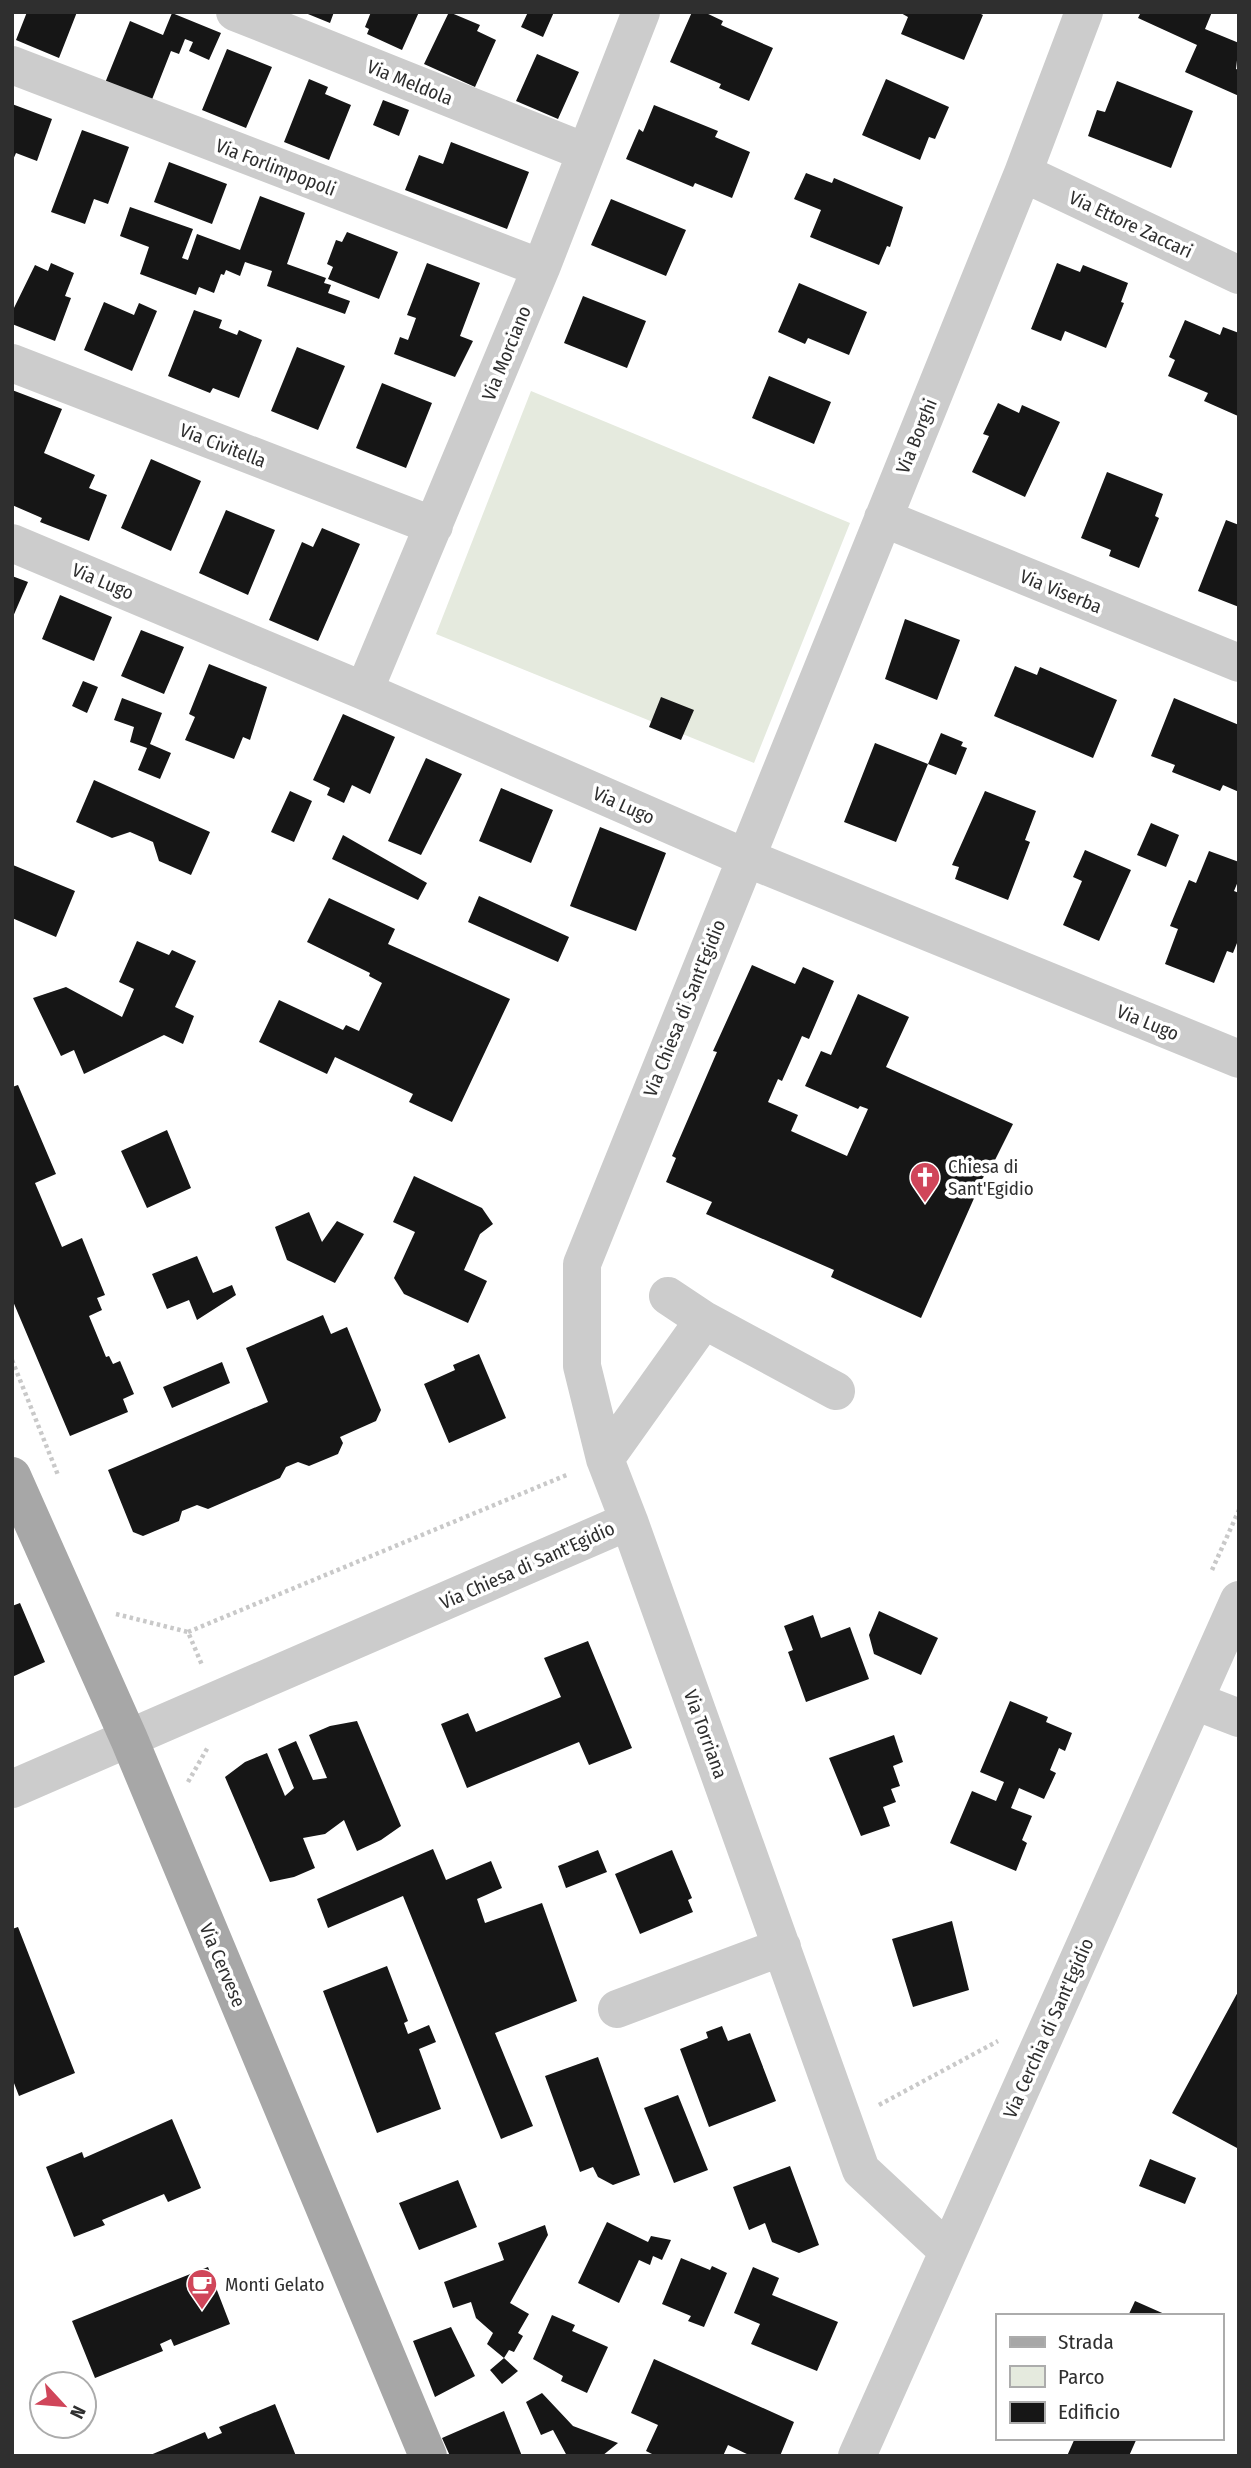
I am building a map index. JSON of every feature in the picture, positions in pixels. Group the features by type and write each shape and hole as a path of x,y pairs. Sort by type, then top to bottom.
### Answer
{"main road":[{"name":"Via Cervese","path":"12,1476 129,1739 428,2456"}],"street":[{"name":"Via Meldola","path":"235,12 585,152"},
{"name":"Via Morciano","path":"364,691 541,268 641,12"},
{"name":"Via Borghi","path":"744,858 1023,173 1084,12"},
{"name":"Via Forlimpopoli","path":"12,65 541,268"},
{"name":"Via Ettore Zaccari","path":"1023,173 1239,275"},
{"name":"Via Civitella","path":"12,363 434,526"},
{"name":"Via Viserba","path":"883,518 1239,663"},
{"name":"Via Lugo","path":"12,543 364,691 744,858 1239,1059"},
{"name":"Via Chiesa di Sant'Egidio","path":"12,1789 629,1521 604,1459 582,1366 582,1264 744,858"},
{"path":"668,1296 704,1320 836,1391"},
{"path":"604,1459 704,1320"},
{"name":"Via Torriana","path":"629,1521 861,2170 948,2251"},
{"name":"Via Cerchia di Sant'Egidio","path":"857,2456 1239,1600"},
{"path":"1195,1701 1239,1718"},
{"path":"617,2009 782,1947"}],"path":[{"path":"188,1632 604,1459"},
{"path":"1211,1573 1239,1510"},
{"path":"845,2124 1007,2036"}],"green space":[{"path":"531,391 850,523 754,763 436,634"}],"building":[{"path":"27,12 77,12 59,58 16,40"},
{"path":"303,12 334,12 330,23"},
{"path":"371,12 419,12 402,50 367,34 369,29 365,27"},
{"path":"449,12 480,25 477,31 496,40 475,87 424,64"},
{"path":"528,12 554,12 543,37 521,27"},
{"path":"692,12 704,12 723,21 721,25 773,48 749,101 719,88 721,84 670,62"},
{"path":"899,12 977,12 983,15 964,60 901,34 908,17"},
{"path":"1141,12 1212,12 1205,29 1239,43 1236,69 1239,70 1239,96 1185,72 1197,45 1138,18"},
{"path":"172,13 221,33 209,60 189,51 193,42 185,39 179,54 171,51 151,102 105,83 130,21 163,35"},
{"path":"227,49 272,67 246,128 202,110"},
{"path":"537,54 579,72 558,119 516,101"},
{"path":"309,79 328,87 325,94 351,105 329,160 284,142"},
{"path":"886,79 949,107 935,139 929,137 920,160 862,135"},
{"path":"1117,81 1193,111 1171,168 1088,136 1097,110 1105,112"},
{"path":"383,100 409,110 399,136 373,125"},
{"path":"12,104 52,119 37,161 16,153 12,162"},
{"path":"654,105 718,131 715,137 750,152 732,198 695,183 693,187 626,159 639,129 643,132"},
{"path":"82,130 129,147 108,204 94,199 85,224 51,212"},
{"path":"451,142 529,172 507,229 405,190 419,155 443,164"},
{"path":"169,162 227,184 212,224 154,202"},
{"path":"806,173 832,183 834,178 903,207 890,247 887,246 879,265 810,237 821,210 794,199"},
{"path":"260,196 305,213 287,264 326,278 324,283 331,285 328,293 350,301 345,314 267,286 272,271 245,262 240,276 226,270 224,275 221,274 214,293 199,287 196,295 140,274 149,247 120,236 130,207 193,229 182,258 188,260 197,234 240,250"},
{"path":"611,199 686,230 666,276 591,245"},
{"path":"347,232 398,252 379,299 328,279 333,267 327,264 336,240 342,242"},
{"path":"51,263 74,273 65,296 71,298 55,341 12,324 12,312 35,265 48,271"},
{"path":"427,263 480,283 460,336 473,341 455,377 394,354 400,337 408,340 416,318 407,315"},
{"path":"1057,263 1080,272 1083,265 1128,283 1121,302 1124,303 1106,348 1065,331 1061,341 1031,329"},
{"path":"799,283 867,312 849,355 808,338 805,344 778,332"},
{"path":"583,296 646,321 627,368 564,343"},
{"path":"104,302 134,315 139,303 157,311 132,371 84,350"},
{"path":"194,310 222,320 219,328 237,335 239,330 262,340 239,398 213,388 210,393 168,376"},
{"path":"1185,320 1220,335 1223,327 1239,333 1238,416 1204,401 1208,393 1168,376 1175,360 1169,357"},
{"path":"297,347 345,366 318,430 271,411"},
{"path":"769,376 831,402 814,444 752,418"},
{"path":"382,383 432,403 406,468 356,448"},
{"path":"12,390 62,409 44,453 95,475 89,488 107,495 89,541 40,522 42,518 12,505"},
{"path":"998,403 1019,413 1022,405 1060,422 1025,497 972,472 989,436 983,434"},
{"path":"151,459 201,481 171,551 121,528"},
{"path":"1107,472 1163,494 1155,516 1159,518 1139,568 1109,556 1111,550 1081,538"},
{"path":"226,510 275,530 248,595 199,573"},
{"path":"1226,520 1239,525 1239,607 1198,591"},
{"path":"322,528 360,544 318,641 269,620 302,542 313,547"},
{"path":"12,576 28,582 12,619"},
{"path":"60,595 112,617 94,661 42,639"},
{"path":"905,619 960,640 937,700 885,679"},
{"path":"141,630 184,647 164,694 121,676"},
{"path":"209,664 267,687 250,740 243,737 234,759 185,740 195,717 189,714"},
{"path":"1015,666 1037,675 1040,667 1117,700 1093,758 994,716"},
{"path":"83,681 98,687 87,713 72,706"},
{"path":"661,697 694,710 681,740 649,727"},
{"path":"122,698 162,713 150,744 171,753 160,779 138,770 147,748 130,742 134,727 114,720"},
{"path":"1174,698 1239,725 1239,792 1223,785 1220,791 1172,772 1175,765 1151,756"},
{"path":"343,714 395,737 370,794 352,785 344,803 327,795 330,788 313,780"},
{"path":"941,733 963,742 961,746 967,748 956,775 928,764"},
{"path":"875,743 928,764 896,842 844,822"},
{"path":"426,758 462,774 421,855 388,841"},
{"path":"94,780 210,832 191,875 159,861 153,842 130,832 112,838 76,822"},
{"path":"501,788 553,810 531,863 479,841"},
{"path":"290,791 312,801 294,842 271,832"},
{"path":"985,791 1036,811 1025,840 1030,842 1008,900 955,879 959,867 952,865"},
{"path":"1151,823 1179,835 1166,867 1137,855"},
{"path":"600,827 666,853 636,931 570,906"},
{"path":"343,835 427,883 418,900 332,859"},
{"path":"1085,850 1131,870 1099,941 1063,925 1082,881 1073,877"},
{"path":"1209,851 1239,862 1239,879 1234,891 1239,893 1239,938 1233,953 1227,951 1214,983 1165,964 1178,929 1170,926 1189,880 1196,883"},
{"path":"13,865 75,891 56,937 12,918"},
{"path":"479,896 569,937 558,962 468,922"},
{"path":"329,898 395,929 388,944 510,999 452,1122 409,1102 413,1094 335,1057 327,1074 259,1042 279,1000 343,1030 346,1025 359,1031 382,983 369,976 370,973 307,942"},
{"path":"137,941 169,955 172,950 196,961 175,1007 194,1016 183,1044 164,1035 84,1074 74,1050 61,1056 33,998 66,987 122,1017 134,989 119,982"},
{"path":"752,965 795,984 803,967 834,981 809,1039 802,1036 782,1081 778,1079 768,1102 798,1115 791,1131 847,1156 868,1109 860,1106 858,1109 805,1086 821,1051 831,1055 858,994 909,1017 886,1067 1013,1124 994,1162 991,1160 921,1318 831,1277 834,1270 706,1214 712,1202 666,1182 676,1158 672,1156 717,1052 713,1051"},
{"path":"18,1085 56,1174 35,1183 62,1247 82,1238 105,1295 97,1298 102,1310 89,1316 106,1357 109,1356 113,1364 120,1361 134,1394 123,1399 128,1412 70,1436 12,1299 12,1087"},
{"path":"167,1130 191,1188 147,1208 121,1151"},
{"path":"414,1176 482,1208 493,1224 480,1234 464,1270 487,1281 468,1323 404,1294 394,1278 415,1232 393,1222"},
{"path":"309,1212 322,1242 337,1221 364,1234 335,1283 287,1260 275,1227"},
{"path":"197,1256 213,1293 232,1285 236,1295 197,1320 189,1300 167,1309 152,1274"},
{"path":"323,1315 331,1334 347,1327 381,1410 376,1421 340,1437 343,1443 338,1454 309,1466 298,1462 286,1467 280,1478 208,1509 197,1505 182,1511 179,1521 143,1536 133,1532 108,1470 268,1402 246,1348"},
{"path":"479,1354 506,1418 449,1443 424,1384 455,1370 453,1365"},
{"path":"222,1362 230,1383 172,1408 163,1387"},
{"path":"20,1603 45,1662 12,1677 12,1606"},
{"path":"879,1611 938,1638 921,1675 874,1654 869,1635"},
{"path":"813,1615 821,1638 850,1627 869,1679 806,1702 788,1652 793,1650 784,1626"},
{"path":"588,1641 632,1748 589,1765 579,1742 467,1788 441,1724 468,1713 476,1732 561,1697 544,1658"},
{"path":"1010,1701 1048,1717 1046,1722 1072,1733 1065,1751 1059,1748 1050,1770 1056,1773 1044,1799 1019,1788 1011,1808 1032,1816 1022,1840 1027,1843 1016,1871 950,1843 972,1791 996,1801 1004,1782 980,1772"},
{"path":"357,1721 401,1826 381,1840 357,1851 344,1820 325,1834 303,1838 315,1868 294,1877 270,1882 225,1777 245,1762 267,1753 285,1796 294,1788 278,1749 296,1741 313,1780 327,1778 309,1735 330,1726"},
{"path":"894,1735 903,1762 893,1766 900,1786 891,1789 896,1802 883,1807 890,1826 861,1836 829,1758"},
{"path":"433,1849 446,1880 491,1861 502,1888 477,1899 485,1923 542,1903 577,2001 495,2033 533,2126 501,2139 403,1896 328,1928 317,1899"},
{"path":"598,1850 607,1872 566,1888 558,1866"},
{"path":"672,1850 692,1898 688,1900 693,1912 640,1934 615,1874"},
{"path":"952,1921 969,1990 913,2007 892,1939"},
{"path":"18,1927 75,2073 19,2096 12,2078 12,1929"},
{"path":"387,1966 408,2021 404,2023 408,2034 429,2025 436,2042 419,2049 441,2109 377,2133 323,1991"},
{"path":"1239,1990 1239,2146 1237,2148 1172,2113"},
{"path":"722,2026 728,2041 750,2033 776,2101 709,2127 680,2049 708,2038 706,2032"},
{"path":"598,2057 640,2175 613,2185 598,2177 593,2167 580,2172 545,2076"},
{"path":"678,2095 708,2170 674,2183 644,2108"},
{"path":"172,2119 201,2188 168,2202 164,2194 102,2220 105,2225 74,2237 46,2167 82,2152 84,2158"},
{"path":"1150,2159 1196,2178 1185,2204 1139,2186"},
{"path":"790,2166 819,2245 799,2253 772,2242 765,2223 749,2230 733,2187"},
{"path":"458,2180 477,2227 419,2250 399,2203"},
{"path":"607,2222 648,2242 651,2236 671,2240 662,2260 653,2256 650,2265 639,2260 619,2303 578,2283"},
{"path":"545,2225 548,2235 510,2303 529,2314 518,2333 523,2336 514,2352 509,2350 504,2358 487,2344 493,2333 476,2318 471,2302 453,2308 444,2282 504,2260 498,2243"},
{"path":"681,2258 710,2270 712,2266 727,2273 704,2327 688,2321 691,2316 662,2304"},
{"path":"208,2267 230,2324 174,2346 171,2339 160,2344 163,2351 98,2377 98,2370 92,2370 72,2321"},
{"path":"753,2267 779,2278 772,2295 838,2322 817,2371 751,2344 760,2324 734,2313"},
{"path":"1135,2301 1164,2314 1129,2314"},
{"path":"552,2315 575,2325 572,2331 608,2347 587,2393 561,2381 563,2376 533,2359"},
{"path":"451,2327 475,2376 435,2397 413,2341"},
{"path":"504,2358 518,2371 502,2384 490,2370"},
{"path":"654,2359 794,2422 780,2456 751,2456 728,2445 723,2456 656,2456 646,2451 658,2425 631,2413"},
{"path":"542,2393 573,2426 618,2443 602,2456 567,2456 553,2430 541,2435 526,2402"},
{"path":"275,2404 296,2456 148,2456 205,2432 208,2439 222,2433 219,2427"},
{"path":"504,2411 522,2456 450,2456 442,2438"},
{"path":"1074,2440 1136,2440 1129,2456 1067,2456"}],"place":[{"name":"Chiesa di Sant'Egidio","path":"925,1204"},
{"name":"Monti Gelato","path":"202,2311"}]}
